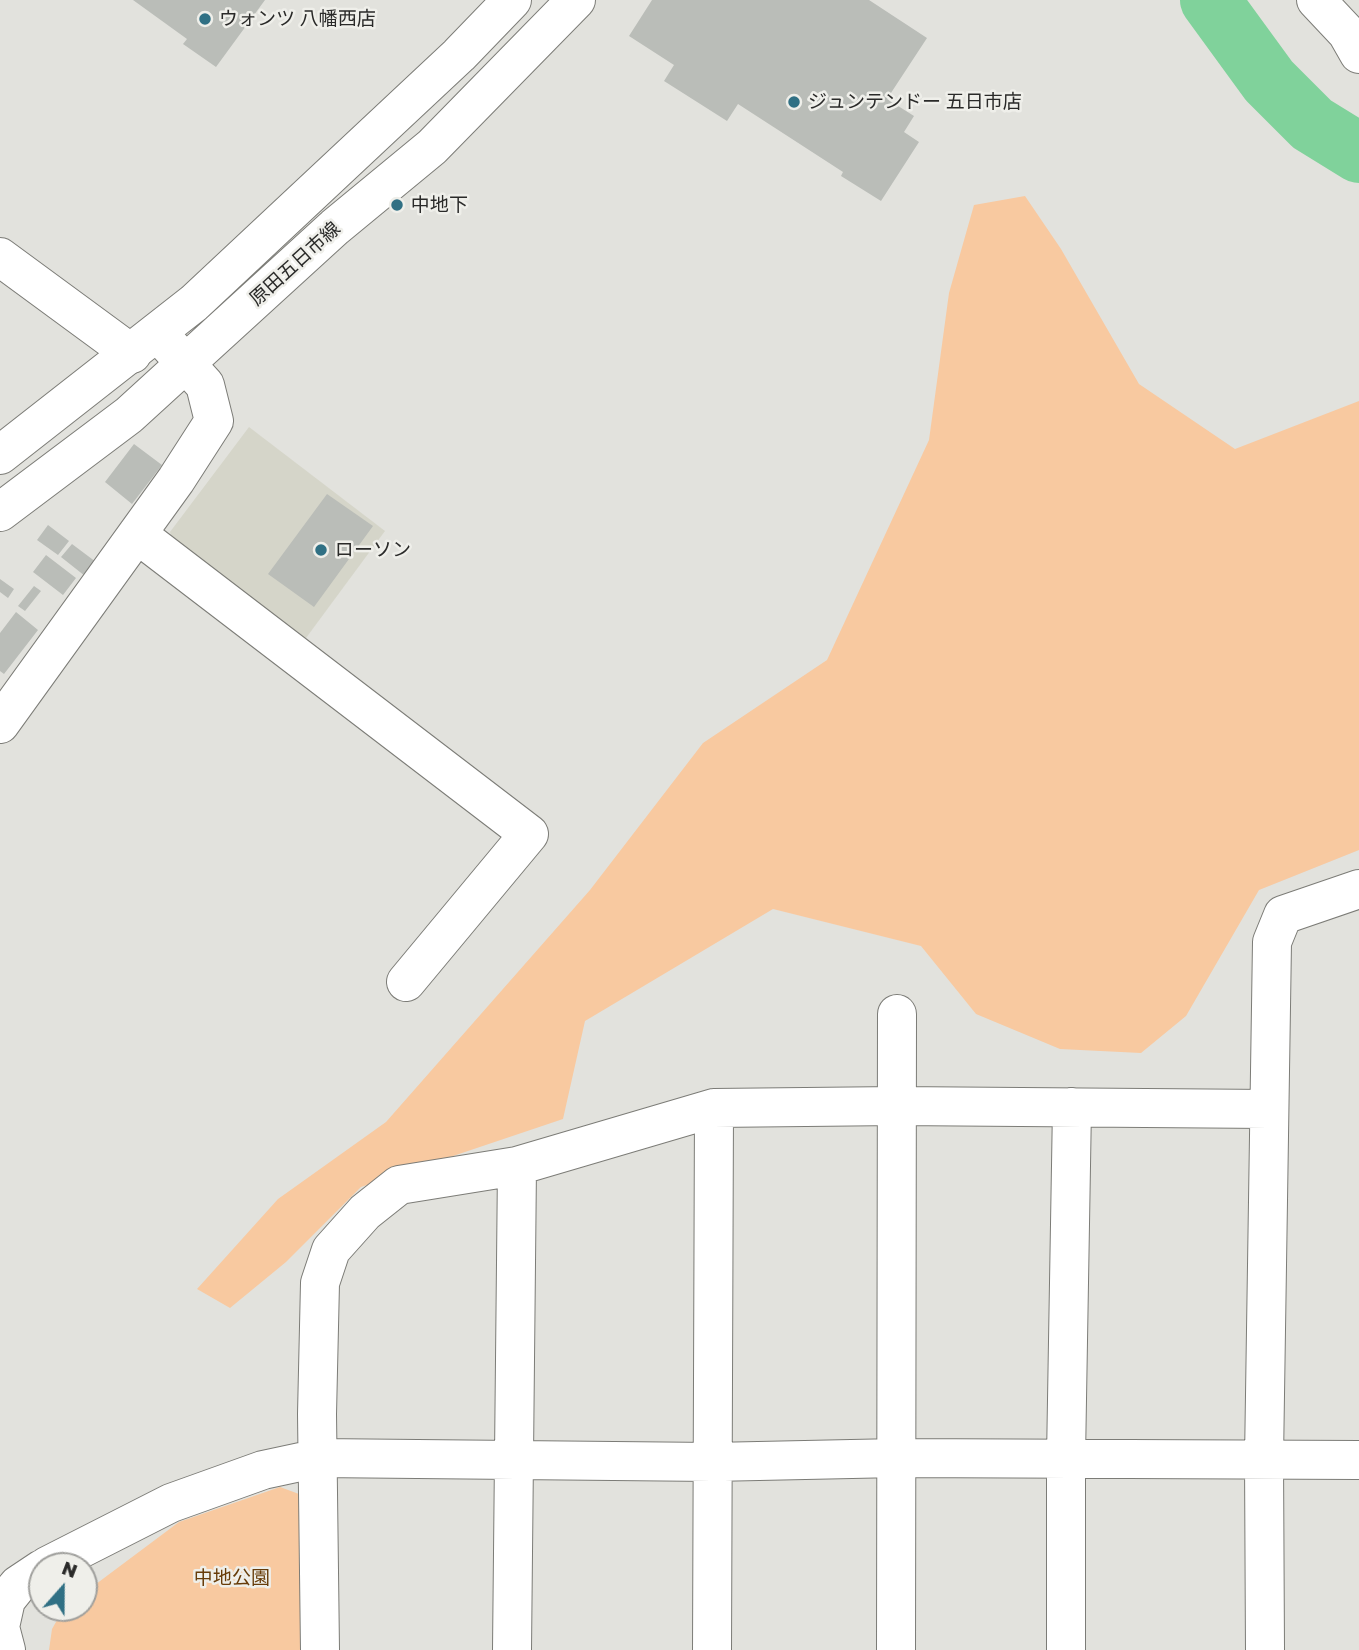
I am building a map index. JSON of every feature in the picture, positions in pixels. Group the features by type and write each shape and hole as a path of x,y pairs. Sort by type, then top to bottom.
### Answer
{"street":[{"name":"原田五日市線","path":"0,455 145,343 382,128 512,0"},
{"name":"原田五日市線","path":"0,512 130,415 187,365 335,227 432,147 576,0"},
{"path":"1316,0 1347,33 1359,54"},
{"path":"0,257 187,365 205,385 214,421 137,534 0,724"},
{"path":"137,534 529,834 406,982"},
{"path":"1265,1650 1264,1459 1269,1109 1275,930 1283,915 1291,911 1359,890"},
{"path":"896,1650 897,1014"},
{"path":"320,1650 317,1414 320,1283 331,1250 365,1212 399,1185 517,1166 714,1108 897,1106 1269,1109"},
{"path":"1066,1650 1066,1458 1072,1107"},
{"path":"712,1650 714,1108"},
{"path":"512,1650 517,1166"},
{"path":"75,1552 171,1503 263,1470 319,1458 712,1462 898,1458 1359,1460"},
{"path":"6,1650 0,1627 3,1598 28,1578"}],"shaded area":[{"path":"249,427 385,531 306,638 291,638 177,556 170,532"}],"green space":[{"path":"1025,196 1061,249 1139,384 1235,449 1359,401 1359,850 1259,890 1186,1016 1141,1053 1060,1049 976,1014 921,946 773,909 585,1021 563,1119 361,1187 286,1262 230,1308 197,1289 278,1199 386,1122 590,890 703,743 827,660 929,440 949,293 974,205"},
{"name":"中地公園","path":"280,1487 299,1494 306,1650 49,1650 52,1629 56,1622 98,1622 98,1583 179,1522"}],"building":[{"name":"ウォンツ 八幡西店","path":"133,0 265,0 216,67 183,44 187,39"},
{"name":"ジュンテンドー 五日市店","path":"652,0 869,0 927,38 887,99 914,116 904,132 919,142 881,201 841,176 843,172 738,104 727,121 664,81 674,65 629,36"},
{"path":"134,444 162,465 132,504 105,482"},
{"name":"ローソン","path":"327,494 373,526 314,607 268,574"},
{"path":"48,525 69,541 58,555 37,540"},
{"path":"72,544 96,562 85,576 61,557"},
{"path":"46,555 76,578 63,595 33,572"},
{"path":"0,579 14,589 8,598 0,592"},
{"path":"34,586 41,591 25,611 18,606"},
{"path":"16,612 38,630 4,674 0,671 0,633"}],"waterway":[{"path":"1210,0 1269,81 1312,124 1359,153"}],"place":[{"name":"ウォンツ 八幡西店","path":"205,19"},
{"name":"ジュンテンドー 五日市店","path":"794,102"},
{"name":"中地下","path":"397,205"},
{"name":"ローソン","path":"321,550"}]}
